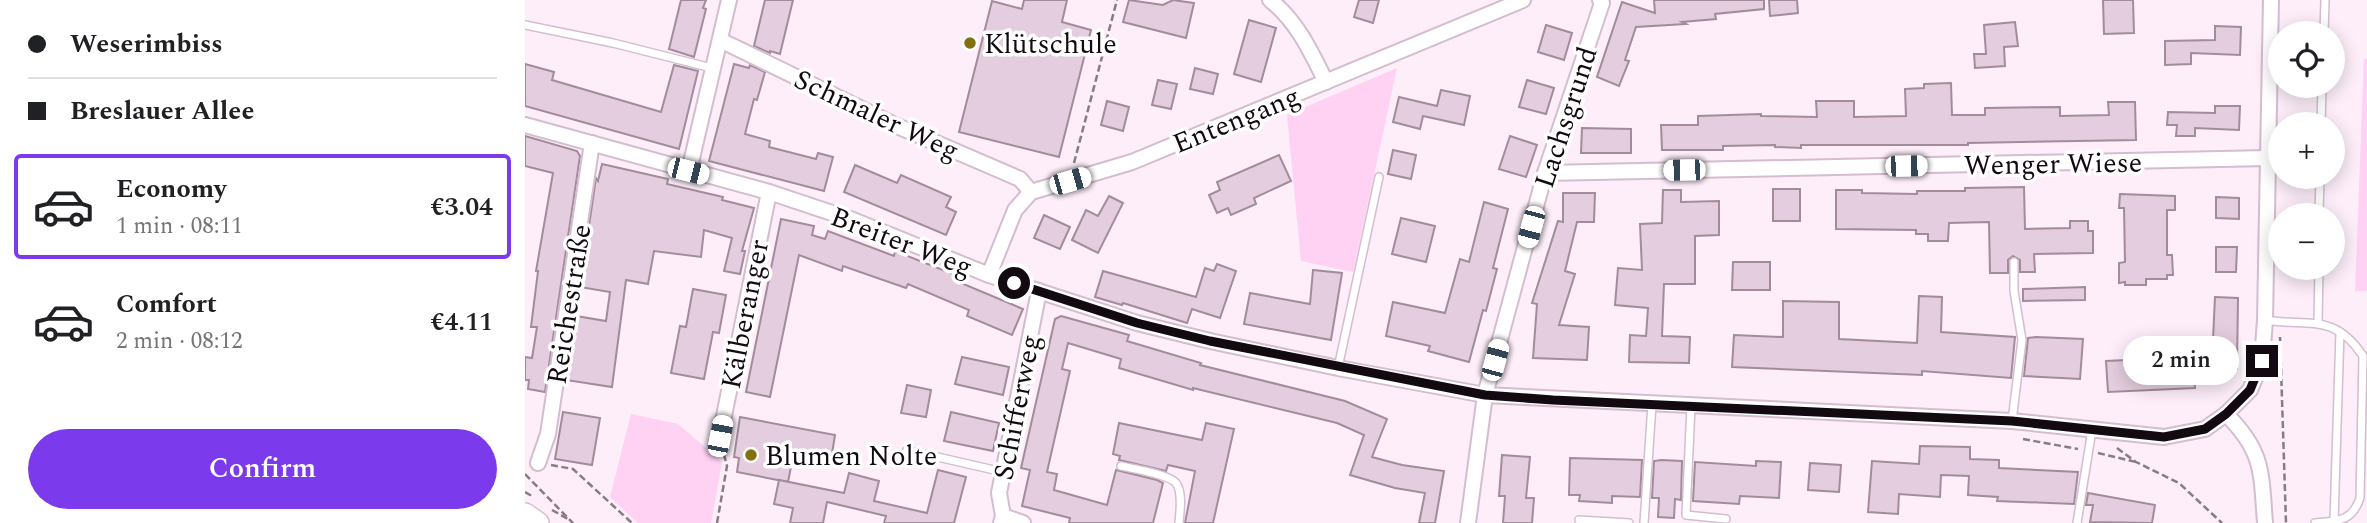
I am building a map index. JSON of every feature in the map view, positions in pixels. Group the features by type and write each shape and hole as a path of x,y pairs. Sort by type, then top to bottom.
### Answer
{"main road":[{"path":"525,514 538,523"}],"street":[{"path":"688,171 729,0"},
{"path":"1270,0 1302,34 1326,82"},
{"name":"Entengang","path":"1031,192 1132,162 1523,0"},
{"name":"Lachsgrund","path":"1468,523 1485,395 1545,173 1602,3 1600,0"},
{"name":"Breiter Weg","path":"2269,112 2271,0"},
{"name":"Schmaler Weg","path":"720,40 897,126 1020,179 1031,192"},
{"name":"Breiter Weg","path":"525,125 769,192 853,219 989,275 1149,326 1338,368 1485,395 2012,421 2164,437 2205,429 2226,414 2250,390 2262,361 2272,321 2269,189"},
{"name":"Reichestraße","path":"538,463 548,433 592,143"},
{"name":"Wenger Wiese","path":"1545,173 2268,158"},
{"name":"Kälberanger","path":"720,436 769,192"},
{"path":"989,275 1015,210 1031,192"},
{"name":"Schifferweg","path":"1002,520 999,493 1039,291"},
{"path":"2226,414 2244,432 2261,465 2265,523"},
{"path":"1002,520 1023,523"}],"lane":[{"path":"2324,21 2325,0"},
{"path":"525,25 713,68"},
{"path":"1338,368 1379,177"},
{"path":"2012,421 2022,340 2014,291 2014,262"},
{"path":"2318,322 2319,280"},
{"path":"2272,321 2318,322 2340,332 2353,342 2363,356 2360,498 2356,510 2347,518 2315,523"},
{"path":"2334,521 2340,332"},
{"path":"1644,523 1652,404"},
{"path":"1691,406 1686,516 1726,519"},
{"path":"2077,523 2089,451 2098,431"},
{"path":"907,450 1003,472"},
{"path":"1121,466 1167,477 1175,482 1179,490 1179,523"},
{"path":"1579,520 1629,523"}],"path":[{"path":"1070,181 1117,0"},
{"path":"2272,321 2286,523"},
{"path":"2098,431 2136,462 2179,483 2222,523"},
{"path":"717,523 727,466 720,436"},
{"path":"2022,439 2136,462"},
{"path":"538,463 573,469 632,523"},
{"path":"525,474 572,522"}],"shaded area":[{"path":"2364,58 2367,59 2367,291 2355,291"},
{"path":"1397,68 1353,272 1301,261 1287,115"},
{"path":"631,414 678,424 722,462 711,523 638,523 610,497"}],"building":[{"path":"681,0 706,0 694,57 669,49"},
{"path":"765,0 793,0 780,54 754,46"},
{"path":"1024,0 1067,0 1062,22 1091,30 1059,157 959,132 992,1 1022,9"},
{"path":"1129,0 1163,5 1173,0 1194,3 1186,38 1123,22"},
{"path":"1359,0 1379,0 1373,23 1354,17"},
{"path":"1654,0 1764,0 1764,9 1715,14 1716,19 1682,22 1686,24 1636,27 1625,60 1629,61 1619,86 1597,77 1622,2 1655,13"},
{"path":"1769,0 1797,0 1798,13 1770,16"},
{"path":"2103,0 2133,0 2134,33 2104,34"},
{"path":"1249,20 1276,28 1261,82 1234,74"},
{"path":"2015,22 2018,46 2004,47 2005,66 1975,68 1974,54 1986,54 1984,25"},
{"path":"1546,25 1572,33 1564,60 1538,52"},
{"path":"2215,26 2241,27 2240,55 2191,53 2191,64 2165,65 2165,41 2215,40"},
{"path":"525,64 554,72 552,80 661,112 674,65 698,71 679,149 525,106"},
{"path":"734,64 749,68 750,65 765,72 757,100 754,99 745,134 770,141 769,147 816,159 818,153 833,157 824,191 709,161"},
{"path":"1195,68 1218,74 1213,94 1190,89"},
{"path":"1158,80 1177,84 1171,109 1152,105"},
{"path":"1527,80 1554,88 1546,114 1519,107"},
{"path":"1951,83 1952,115 1985,115 1985,108 2060,107 2060,116 2109,115 2108,102 2135,102 2136,140 1968,145 1801,145 1801,148 1775,145 1723,146 1723,150 1662,150 1661,125 1698,125 1698,116 1761,114 1817,117 1816,101 1854,101 1854,117 1906,116 1905,89 1924,88 1924,84"},
{"path":"1441,90 1470,96 1464,125 1423,116 1420,129 1393,122 1399,97 1437,106"},
{"path":"1107,101 1129,107 1123,131 1101,125"},
{"path":"2215,106 2240,106 2239,130 2195,128 2195,136 2176,136 2177,125 2167,125 2168,112 2215,113"},
{"path":"1582,128 1631,129 1631,153 1581,153"},
{"path":"525,136 577,151 580,156 545,392 528,389 529,380 525,380 525,357 532,358 537,327 531,327 536,271 553,173 525,166"},
{"path":"1510,136 1537,145 1526,177 1499,169"},
{"path":"1393,150 1416,155 1411,179 1388,174"},
{"path":"1279,155 1291,181 1254,198 1256,204 1231,215 1228,208 1217,213 1209,195 1220,190 1217,182"},
{"path":"602,164 668,179 667,184 723,197 722,200 754,208 742,251 745,251 740,274 724,271 732,238 704,230 701,257 654,251 648,284 626,280 612,387 566,380 576,316 606,321 610,292 580,287 596,178 598,181"},
{"path":"855,165 897,183 901,175 951,197 946,207 956,212 946,235 844,192"},
{"path":"2024,187 2025,229 2070,228 2070,221 2088,221 2088,231 2093,231 2093,253 2034,254 2035,272 2020,272 2020,260 2013,256 2008,260 2008,273 1990,273 1989,222 1949,223 1948,241 1928,241 1928,234 1916,234 1916,230 1836,229 1836,190 1917,194 1917,191"},
{"path":"1773,189 1800,189 1800,221 1773,221"},
{"path":"1663,190 1681,190 1681,202 1719,201 1719,235 1695,236 1695,284 1664,284 1662,336 1690,337 1689,363 1629,362 1630,335 1646,336 1648,308 1615,305 1618,268 1642,270 1640,224 1662,223"},
{"path":"1563,193 1595,193 1594,222 1577,222 1565,271 1575,274 1559,325 1589,327 1587,360 1533,358 1537,304 1532,303 1558,221 1563,222"},
{"path":"2120,194 2175,196 2175,210 2167,210 2167,255 2172,255 2173,275 2167,275 2167,279 2146,279 2146,285 2119,283 2119,263 2125,262 2124,208 2119,208"},
{"path":"1109,196 1123,203 1098,253 1072,240 1086,210 1098,216"},
{"path":"2216,197 2239,198 2239,219 2216,218"},
{"path":"1484,202 1508,209 1493,268 1497,269 1469,362 1428,351 1430,346 1386,336 1393,302 1445,313 1460,259 1469,262"},
{"path":"1044,215 1070,227 1060,249 1034,238"},
{"path":"1401,218 1435,226 1426,262 1392,254"},
{"path":"781,219 814,226 812,235 825,239 828,231 894,256 895,251 963,278 961,283 1023,309 1012,335 967,316 969,310 908,284 906,288 843,266 842,271 799,255 770,397 746,392"},
{"path":"2216,247 2237,247 2236,272 2216,272"},
{"path":"1733,262 1770,262 1770,290 1732,290"},
{"path":"1217,264 1236,271 1220,318 1192,309 1187,323 1095,297 1103,271 1196,297 1205,268 1214,271"},
{"path":"1313,270 1342,273 1331,340 1244,324 1250,293 1310,304"},
{"path":"2085,287 2085,300 2023,301 2023,289"},
{"path":"693,289 726,295 719,333 713,332 704,379 671,373 680,326 686,327"},
{"path":"1919,296 1942,297 1941,332 2015,337 2011,378 1922,371 1922,375 1732,367 1734,335 1783,337 1783,301 1839,302 1839,339 1917,343"},
{"path":"2215,297 2238,298 2237,369 2194,371 2195,388 2108,392 2106,361 2194,357 2193,340 2213,339"},
{"path":"1061,316 1129,335 1127,341 1201,363 1200,365 1345,401 1387,419 1372,457 1402,465 1444,471 1435,523 1419,523 1425,493 1395,488 1350,475 1364,435 1337,423 1193,390 1119,368 1121,359 1068,343 1062,369 1070,371 1047,472 1057,474 1054,490 1107,505 1116,470 1157,480 1163,483 1153,523 1069,523 1070,518 1022,506 1030,470 1021,468 1055,319"},
{"path":"2028,338 2083,339 2080,379 2024,376"},
{"path":"962,357 1009,367 1003,395 955,384"},
{"path":"907,385 931,390 926,417 901,413"},
{"path":"563,412 600,418 592,465 555,459"},
{"path":"951,412 999,423 993,451 944,441"},
{"path":"740,417 835,435 831,460 794,452 788,482 737,472 739,458 734,457"},
{"path":"1119,423 1202,440 1206,423 1234,429 1213,523 1185,523 1195,471 1168,465 1166,471 1119,460 1120,456 1113,454"},
{"path":"1920,446 1970,447 1970,459 1999,460 1999,468 2078,472 2074,504 1997,501 1998,497 1968,495 1969,476 1941,475 1940,497 1899,494 1898,514 1868,512 1872,461 1919,464"},
{"path":"1502,455 1530,457 1526,498 1534,498 1532,523 1503,523 1505,496 1499,496"},
{"path":"1570,458 1642,460 1640,497 1612,496 1612,503 1579,501 1580,495 1569,495"},
{"path":"1654,461 1682,461 1681,500 1675,499 1674,518 1658,517 1659,498 1652,498"},
{"path":"1756,461 1781,462 1779,498 1740,496 1739,504 1693,501 1695,462 1756,466"},
{"path":"1810,463 1841,465 1839,492 1808,490"},
{"path":"938,470 966,477 954,523 884,523 886,516 827,502 823,523 790,523 793,508 774,504 779,480 844,493 849,473 879,481 874,501 927,513"},
{"path":"2088,493 2155,505 2152,523 2090,522 2093,505 2086,505"}],"place":[{"name":"Klütschule","path":"970,43"},
{"name":"Blumen Nolte","path":"751,455"}],"route":[{"path":"1014,283 1137,323 1210,341 1485,395 1553,400 2012,421 2164,437 2205,429 2226,414 2250,390 2262,361"}]}
